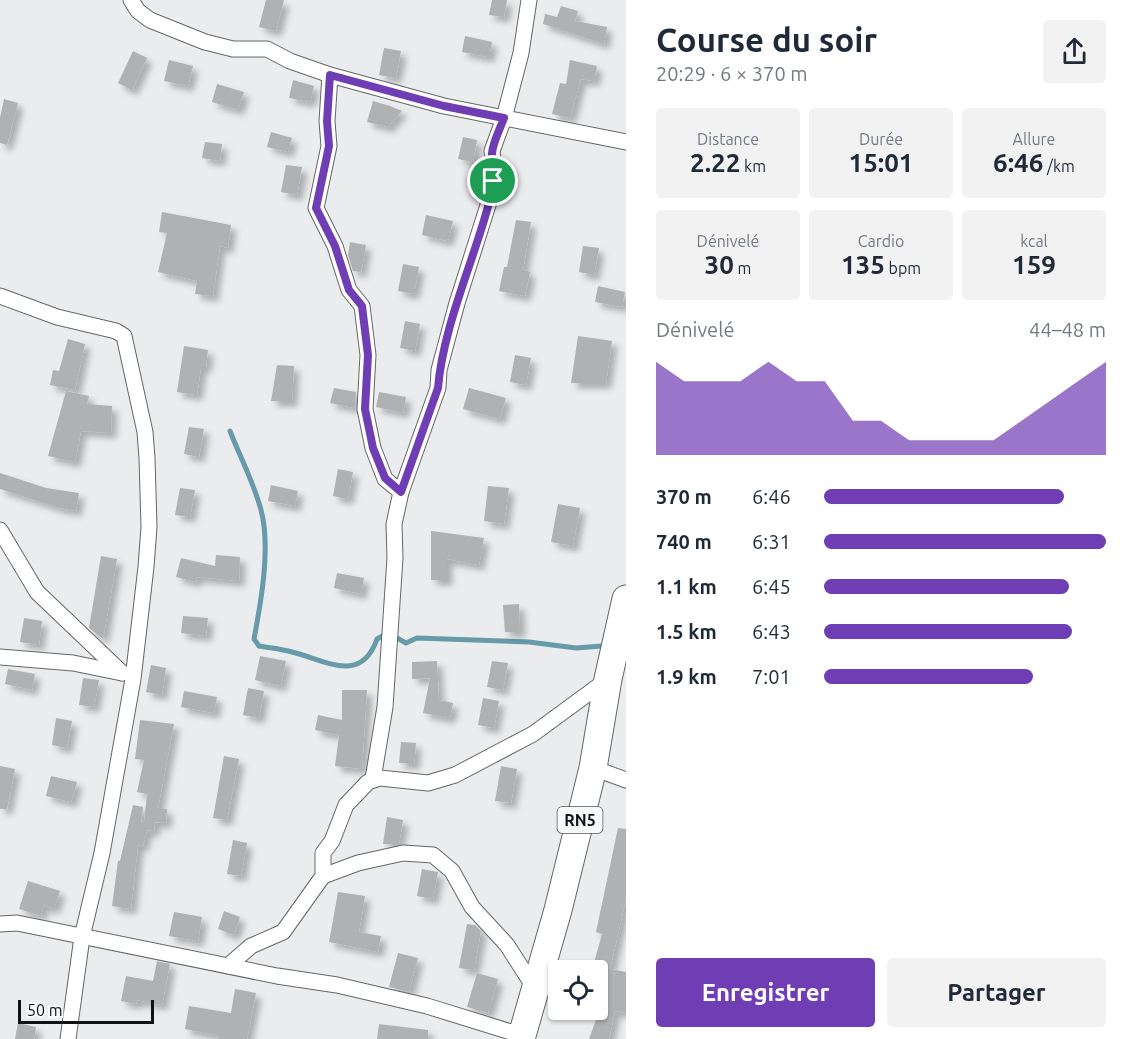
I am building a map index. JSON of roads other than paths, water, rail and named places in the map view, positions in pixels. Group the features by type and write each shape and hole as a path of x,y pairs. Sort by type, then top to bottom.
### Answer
{"highway":[{"name":"RN5","path":"525,1038 594,768 608,679 626,599"}],"street":[{"path":"131,0 138,11 150,20 206,42 233,49 267,49 290,61 330,75 444,106 626,142"},
{"path":"323,876 323,853 332,842 346,805 373,779 385,707 395,558 395,515 438,388 439,370 457,303 489,202 494,166 492,151 504,118 523,45 529,0"},
{"path":"330,75 327,121 329,146 316,208 335,246 349,290 362,306 368,355 365,409 373,448 385,478 401,492"},
{"path":"1,300 57,317 116,331 127,341 145,432 149,527 102,853 82,937 68,1039"},
{"path":"0,530 37,592 127,676"},
{"path":"0,657 73,663 127,676"},
{"path":"373,779 428,783 455,775 533,734 608,679"},
{"path":"594,768 626,780"},
{"path":"228,966 251,946 284,932 323,876 358,863 403,853 433,855 452,871 472,907 507,945 537,992"},
{"path":"0,924 17,923 228,966 313,980 404,1001 525,1038"}],"waterway":[{"path":"230,431 255,490 264,525 264,574 254,639 259,646 288,651 341,666 362,662 377,639 388,633 406,643 417,638 529,642 576,648 602,646"}]}
